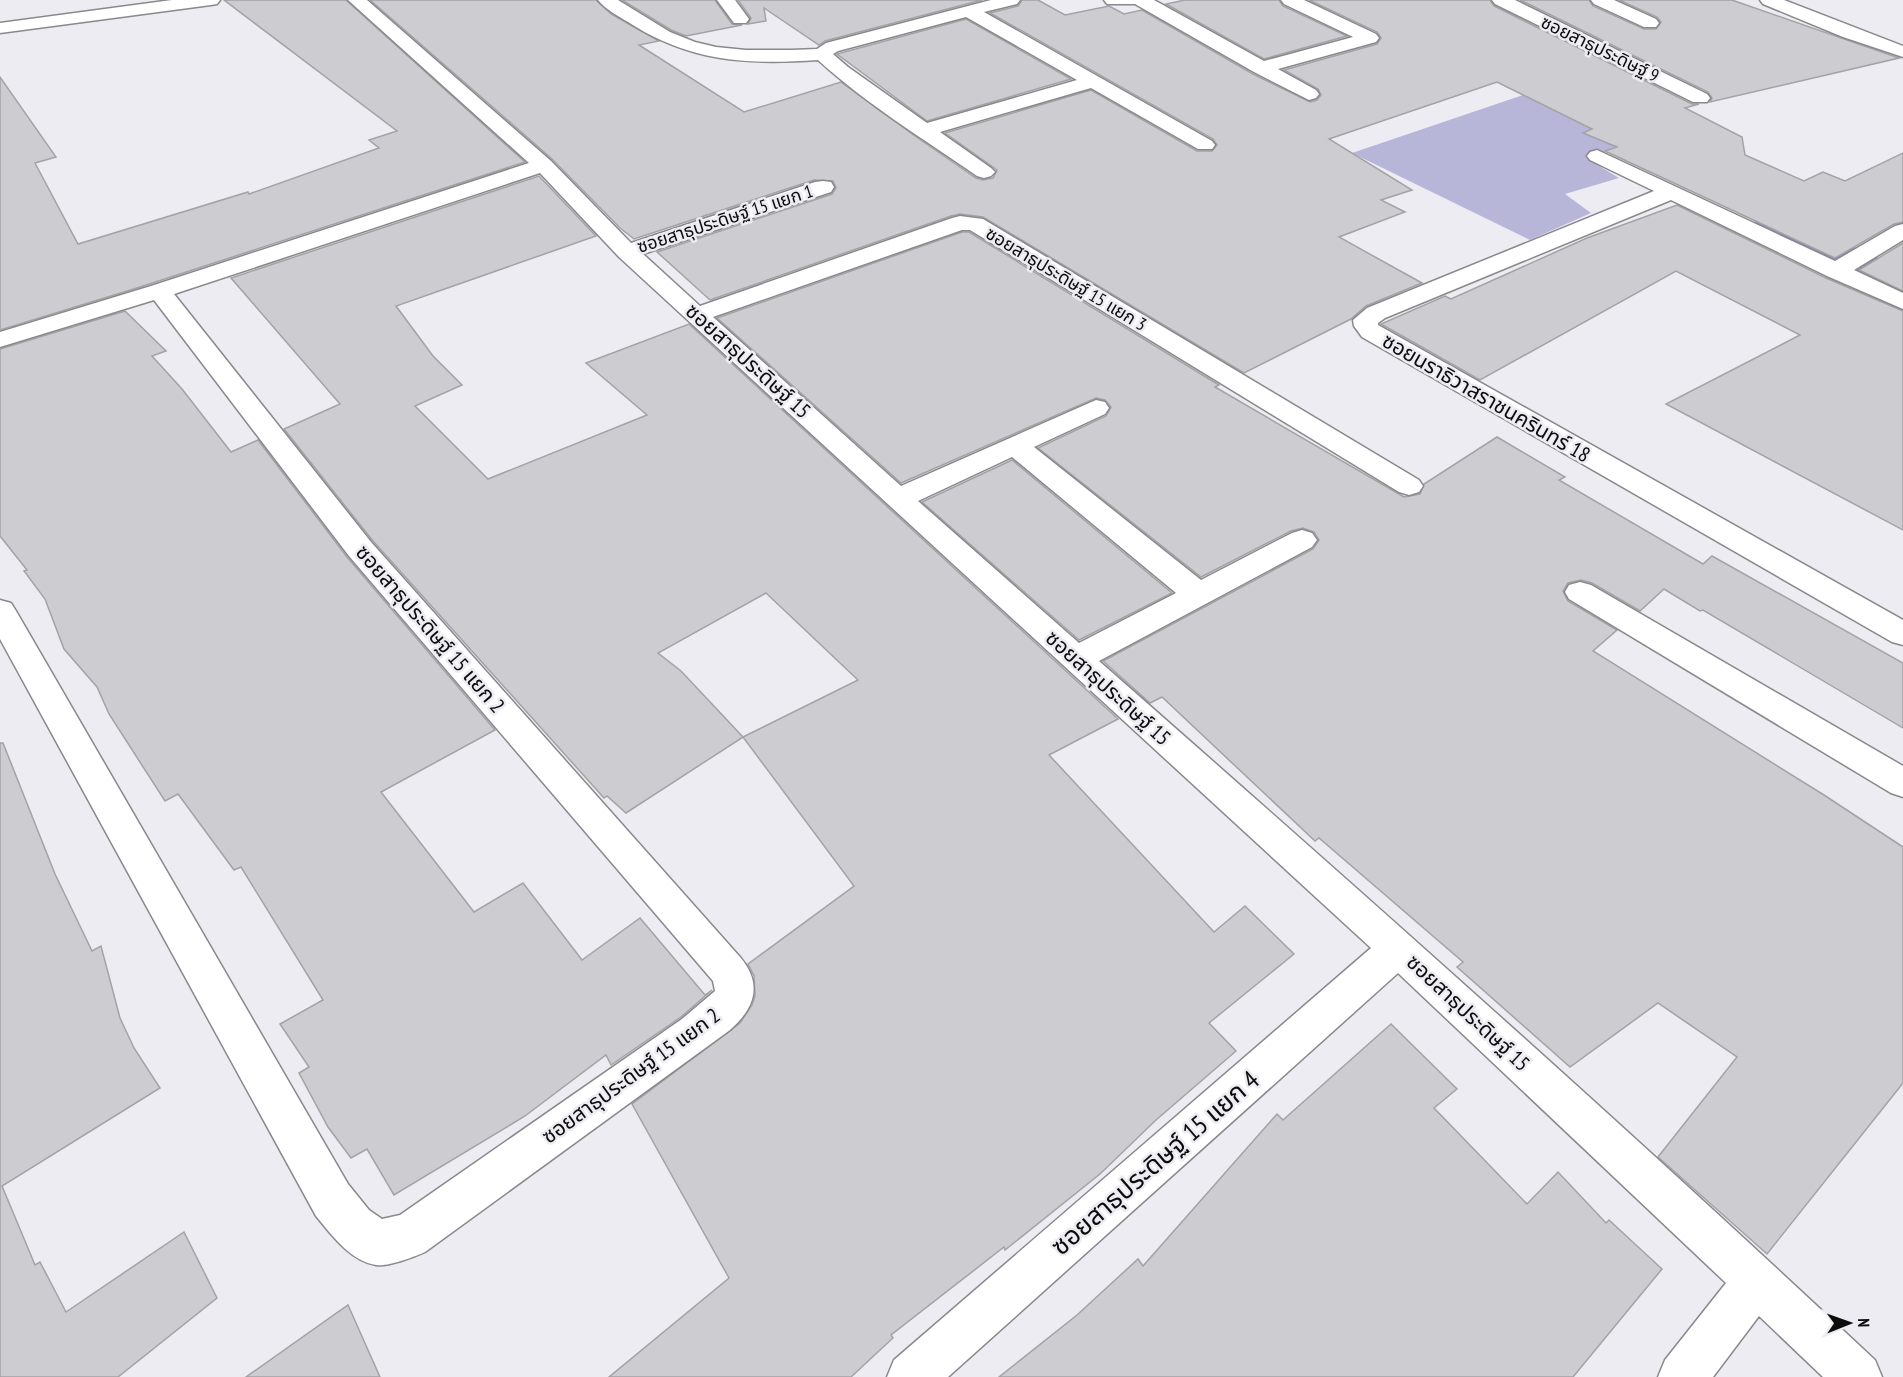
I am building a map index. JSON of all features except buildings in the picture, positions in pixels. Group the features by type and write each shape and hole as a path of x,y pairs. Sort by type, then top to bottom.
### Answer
{"street":[{"path":"0,28 211,0"},
{"name":"ซอยสาธุประดิษฐ์ 15","path":"357,0 544,165 627,252 898,499 1398,948 1858,1377"},
{"path":"607,0 640,24 700,50 759,56 822,54 832,47 1011,0"},
{"path":"726,0 740,19"},
{"path":"1113,0 1129,0"},
{"path":"1141,0 1309,94"},
{"path":"1261,68 1370,38 1290,0"},
{"name":"ซอยสาธุประดิษฐ์ 9","path":"1501,0 1700,98"},
{"path":"1600,0 1650,23"},
{"path":"1769,0 1859,37 1903,52"},
{"path":"970,12 1205,145"},
{"path":"822,54 984,172"},
{"path":"924,130 1091,82"},
{"path":"1597,156 1903,302"},
{"path":"0,340 159,291 544,165"},
{"name":"ซอยสาธุประดิษฐ์ 15 แยก 1","path":"627,252 823,187"},
{"name":"ซอยนราธิวาสราชนครินทร์ 18","path":"1671,192 1376,313 1365,320 1366,326 1371,332 1903,634"},
{"name":"ซอยสาธุประดิษฐ์ 15 แยก 3","path":"697,315 960,223 975,224 1409,486"},
{"path":"1835,271 1903,231"},
{"name":"ซอยสาธุประดิษฐ์ 15 แยก 2","path":"0,611 332,1200 353,1226 377,1243 409,1236 696,1032 717,1016 730,1002 735,990 735,981 716,956 360,549 159,291"},
{"path":"898,499 1096,408"},
{"path":"1016,446 1199,595"},
{"path":"1076,659 1302,540"},
{"path":"1580,592 1903,783"},
{"name":"ซอยสาธุประดิษฐ์ 15 แยก 4","path":"911,1377 1398,948"},
{"path":"1682,1377 1757,1281"}],"shaded area":[{"path":"1369,0 1411,0 1422,6 1457,0 1492,0 1521,16 1471,31 1568,79 1618,113 1593,126 1617,148 1586,158 1619,178 1565,194 1591,213 1530,240 1352,153 1547,87"}],"waterway":[{"path":"1772,224 1903,284"}]}
